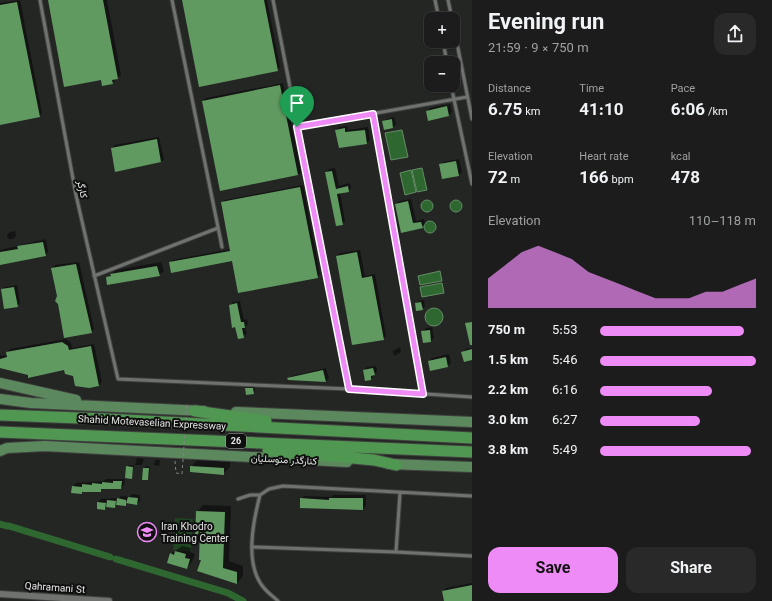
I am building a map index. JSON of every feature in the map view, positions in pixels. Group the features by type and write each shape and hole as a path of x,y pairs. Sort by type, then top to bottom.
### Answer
{"highway":[{"path":"191,407 344,431"},
{"name":"Shahid Motevaselian Expressway","path":"0,415 472,438"},
{"name":"Shahid Motevaselian Expressway","path":"0,432 116,438 218,440 472,452"},
{"path":"218,440 263,449 374,460 396,464"}],"main road":[{"path":"0,383 105,407"},
{"path":"0,399 31,403 105,407 191,407 472,422"},
{"name":"کنارگذر متوسلیان","path":"0,451 7,448 45,446 472,467"}],"street":[{"name":"Qahramani St","path":"0,594 109,601"}],"lane":[{"name":"کارگر","path":"40,0 76,195 118,379 349,389"},
{"path":"172,0 222,247"},
{"path":"273,0 349,389 472,397"},
{"path":"435,0 438,12"},
{"path":"448,0 451,12"},
{"path":"458,48 472,119"},
{"path":"452,92 472,184"},
{"path":"297,127 467,97"},
{"path":"373,114 423,394"},
{"path":"94,276 218,228"},
{"path":"238,498 250,495 260,495 269,489 283,486 472,496"},
{"path":"396,552 400,493"},
{"path":"260,495 256,512 253,559 256,574 264,588 278,601"},
{"path":"253,547 472,556"}],"path":[{"path":"175,453 176,473 182,474 191,407"}],"shaded area":[{"path":"402,130 408,157 391,160 385,133"},
{"path":"422,168 427,190 417,192 412,170"},
{"path":"411,170 416,192 405,195 400,173"},
{"path":"425,200 429,200 433,206 429,212 425,212 421,208 421,204"},
{"path":"456,200 460,202 462,206 460,210 456,212 452,210 450,206 452,202"},
{"path":"428,221 432,221 436,227 432,233 428,233 424,229 424,225"},
{"path":"440,271 442,281 420,285 418,276"},
{"path":"442,283 444,293 422,297 420,287"},
{"path":"434,308 440,311 443,317 440,323 434,326 428,323 425,317 428,311"},
{"path":"175,518 193,519 191,551 173,550"}],"building":[{"path":"48,0 103,0 118,79 112,80 113,84 102,86 101,80 64,87"},
{"path":"182,0 264,0 278,71 199,87"},
{"path":"17,2 40,117 0,125 0,5"},
{"path":"280,85 298,175 220,191 202,101"},
{"path":"447,106 449,116 428,121 426,111"},
{"path":"392,119 393,128 384,130 382,121"},
{"path":"345,128 345,132 365,130 367,144 339,148 335,130"},
{"path":"157,139 161,162 115,172 111,148"},
{"path":"456,161 459,176 442,179 439,164"},
{"path":"332,171 336,189 348,186 349,192 337,194 343,225 336,226 325,172"},
{"path":"300,187 318,278 238,293 232,261 171,273 169,262 230,251 221,202"},
{"path":"408,201 413,223 421,222 423,228 401,233 395,204"},
{"path":"43,242 46,256 0,265 0,252 18,249 17,246"},
{"path":"357,252 362,278 372,276 384,340 352,345 336,256"},
{"path":"76,264 92,333 64,338 58,304 55,301 57,296 51,268"},
{"path":"157,266 160,276 107,285 106,277 111,276 110,274"},
{"path":"14,287 18,307 4,309 1,289"},
{"path":"421,302 423,310 416,311 415,303"},
{"path":"237,303 241,322 244,322 245,328 242,328 244,338 238,339 235,327 232,328 229,305"},
{"path":"472,322 472,345 470,345 465,323"},
{"path":"430,330 431,342 423,343 421,331"},
{"path":"62,342 68,346 69,350 91,346 99,386 89,388 75,386 73,376 65,374 64,370 28,378 28,375 0,368 0,359 7,357 6,352"},
{"path":"472,349 472,360 464,362 461,352"},
{"path":"446,357 448,367 430,371 428,361"},
{"path":"373,368 375,375 371,376 371,380 365,381 363,370"},
{"path":"323,370 326,382 288,380 287,378"},
{"path":"245,388 253,388 254,394 246,395"},
{"path":"126,466 133,467 132,479 125,478"},
{"path":"190,466 224,468 224,475 190,472"},
{"path":"143,468 149,468 148,480 142,480"},
{"path":"113,481 122,481 121,489 101,489 101,492 82,492 82,494 71,493 72,486 82,487 82,484 102,484 102,482 113,483"},
{"path":"128,497 138,498 137,505 126,503"},
{"path":"117,498 126,500 126,506 116,505"},
{"path":"300,498 329,500 329,498 363,498 363,510 300,508"},
{"path":"107,500 116,501 115,508 106,507"},
{"path":"97,502 106,503 105,510 97,509"},
{"path":"196,511 225,512 223,568 237,572 237,584 197,571 201,560 199,560 200,529 195,539"},
{"path":"175,551 186,554 185,558 190,559 187,569 167,563 170,553 174,555"},
{"path":"472,585 472,601 444,601 442,591"}],"waterway":[{"path":"0,524 7,526"},
{"path":"9,526 110,557"},
{"path":"116,559 228,593 243,601"}],"place":[{"name":"Iran Khodro Training Center","path":"147,532"}],"route":[{"path":"373,114 423,394 349,389 297,127 373,114"}]}
